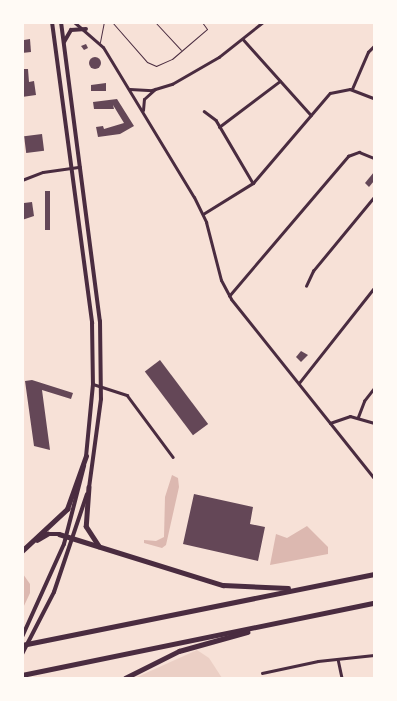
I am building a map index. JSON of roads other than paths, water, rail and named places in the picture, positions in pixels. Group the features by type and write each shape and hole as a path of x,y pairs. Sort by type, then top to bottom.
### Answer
{"highway":[{"path":"22,552 37,540 66,509 86,456"},
{"path":"89,487 86,526 93,540 103,548"},
{"path":"37,540 52,533 66,536 223,585 257,589 302,587"},
{"path":"22,644 374,574"},
{"path":"24,675 374,604"},
{"path":"125,678 187,648 315,615"}],"main road":[{"path":"22,637 48,585 66,536 86,456 93,384 91,314 52,22"},
{"path":"22,654 54,592 75,539 89,487 101,387 100,321 61,22"},
{"path":"74,22 100,42 130,89 203,214 220,280 230,296 374,478"},
{"path":"64,45 71,30 86,30"},
{"path":"143,111 144,99 155,89"}],"street":[{"path":"130,89 155,89 185,77 243,39 263,22"},
{"path":"243,39 311,115"},
{"path":"352,89 368,52 374,46"},
{"path":"220,127 281,81"},
{"path":"203,214 254,183 330,94 352,89 374,98"},
{"path":"204,111 220,127 254,183"},
{"path":"230,296 350,154 359,152 374,158"},
{"path":"22,180 43,172 80,166"},
{"path":"306,286 312,271 374,197"},
{"path":"298,384 374,288"},
{"path":"93,384 120,390 128,395 172,457"},
{"path":"358,417 364,401 374,388"},
{"path":"330,423 343,417 358,417 374,423"},
{"path":"262,673 338,659 374,655"},
{"path":"338,659 342,678"}],"lane":[{"path":"100,42 104,22"},
{"path":"112,22 151,66 165,63 181,51 207,28 202,22"},
{"path":"156,22 181,51"}]}
